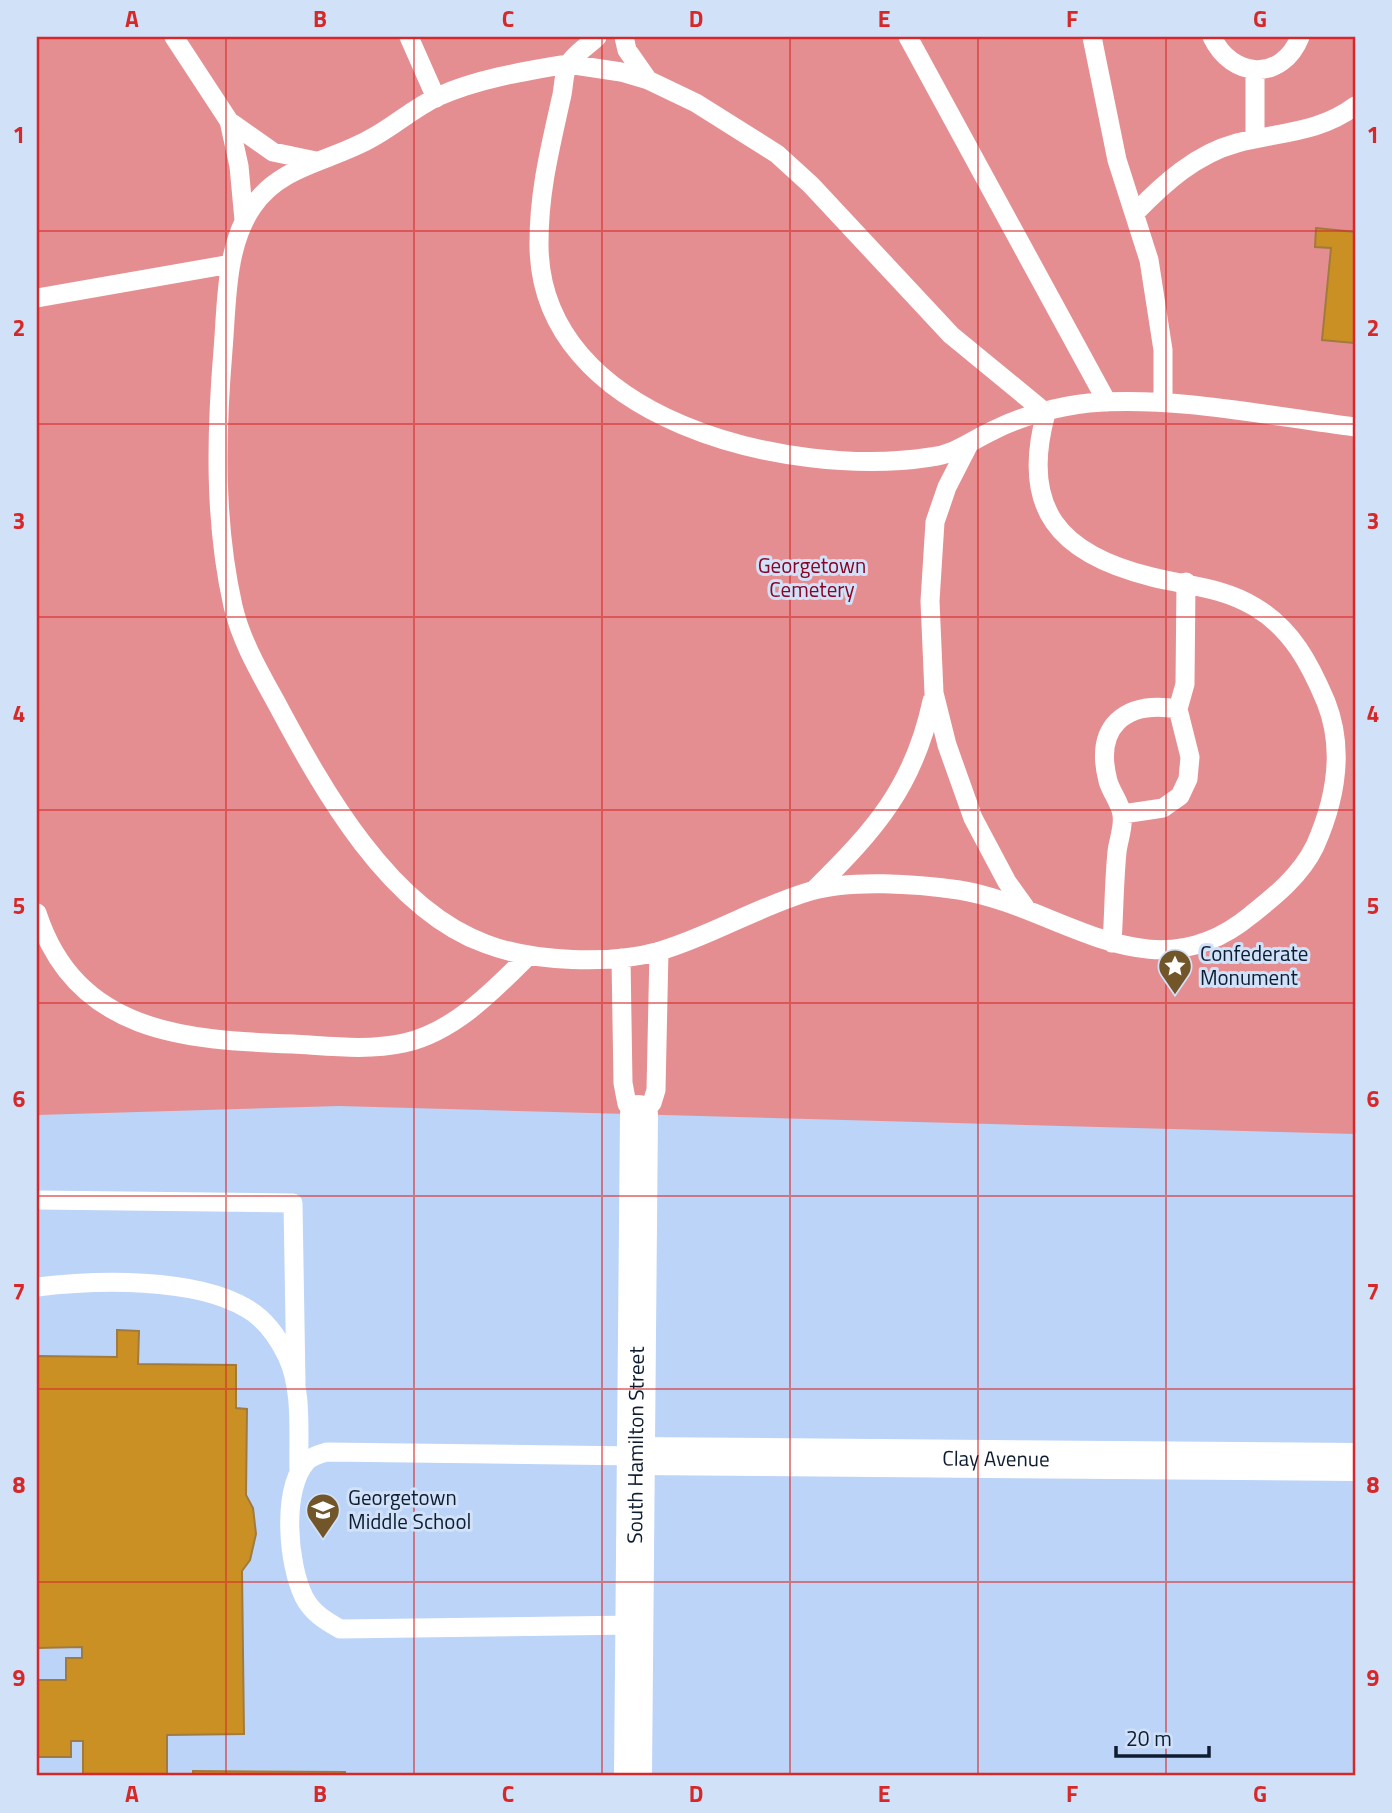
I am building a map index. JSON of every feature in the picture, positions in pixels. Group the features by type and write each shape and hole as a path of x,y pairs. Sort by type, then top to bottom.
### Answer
{"street":[{"name":"South Hamilton Street","path":"633,1776 639,1114"},
{"name":"Clay Avenue","path":"636,1456 1355,1462"}],"lane":[{"path":"174,37 229,121 240,166 244,220"},
{"path":"409,37 436,98"},
{"path":"597,37 568,64 544,165 539,262 555,314 581,356 622,393 663,418 757,449 813,460 852,463 935,457 968,446 993,430 1086,403 1163,400 1355,427"},
{"path":"625,37 627,50 648,80"},
{"path":"908,37 1107,402"},
{"path":"1092,37 1114,148 1149,260 1160,326 1163,400"},
{"path":"1212,37 1228,60 1255,70 1271,68 1285,60 1295,49 1300,37"},
{"path":"568,64 621,72 648,80 705,108 776,154 811,186 901,286 951,335 1046,413 1037,447 1037,481 1046,515 1074,544 1114,565 1155,578 1220,590 1258,608 1285,629 1312,667 1331,717 1337,761 1332,803 1311,855 1281,891 1237,928 1193,946 1148,950 1112,943 1077,932 1002,899 932,886 815,889 659,951 621,958 528,956 485,944 450,927 404,890 356,835 297,741 250,654 234,611 221,535 219,407 231,264 244,220 258,197 289,172 366,141 436,98 501,77 568,64"},
{"path":"1255,70 1255,139"},
{"path":"1135,213 1183,169 1216,151 1255,139 1320,127 1355,106"},
{"path":"229,121 273,152 317,161"},
{"path":"37,298 231,264"},
{"path":"968,446 947,487 935,522 930,601 934,693 947,745 973,818 1007,883 1026,909"},
{"path":"1122,814 1163,808 1180,796 1188,779 1190,757 1178,709 1185,684 1186,582"},
{"path":"815,889 866,838 893,803 926,730 934,693"},
{"path":"1112,943 1117,849 1122,814 1105,767 1104,748 1108,731 1131,711 1163,706 1178,709"},
{"path":"37,913 60,964 81,988 110,1011 146,1027 197,1037 270,1044 364,1047 405,1043 449,1024 489,995 528,956"},
{"path":"621,958 623,1083 627,1104 639,1114 652,1103 656,1090 659,951"},
{"path":"37,1200 293,1203 299,1471 293,1490 290,1518 297,1578 312,1609 340,1629 635,1625"},
{"path":"37,1287 169,1286 216,1294 247,1308 270,1327 287,1356 296,1383"},
{"path":"299,1471 310,1458 327,1452 636,1456"}],"green space":[{"name":"Georgetown Cemetery","path":"37,37 1355,37 1355,1134 339,1106 37,1115"}],"building":[{"path":"1316,228 1355,232 1354,343 1322,340 1331,248 1315,247"},
{"path":"117,1330 139,1331 138,1364 236,1365 236,1408 247,1409 246,1495 253,1508 256,1534 250,1560 242,1571 244,1734 167,1735 167,1776 83,1776 83,1741 71,1741 71,1757 37,1757 37,1680 66,1680 66,1658 82,1658 82,1647 37,1648 37,1356 117,1357"},
{"path":"193,1771 345,1772 345,1776 193,1776"}],"place":[{"name":"Confederate Monument","path":"1175,996"},
{"name":"Georgetown Middle School","path":"323,1540"}]}
